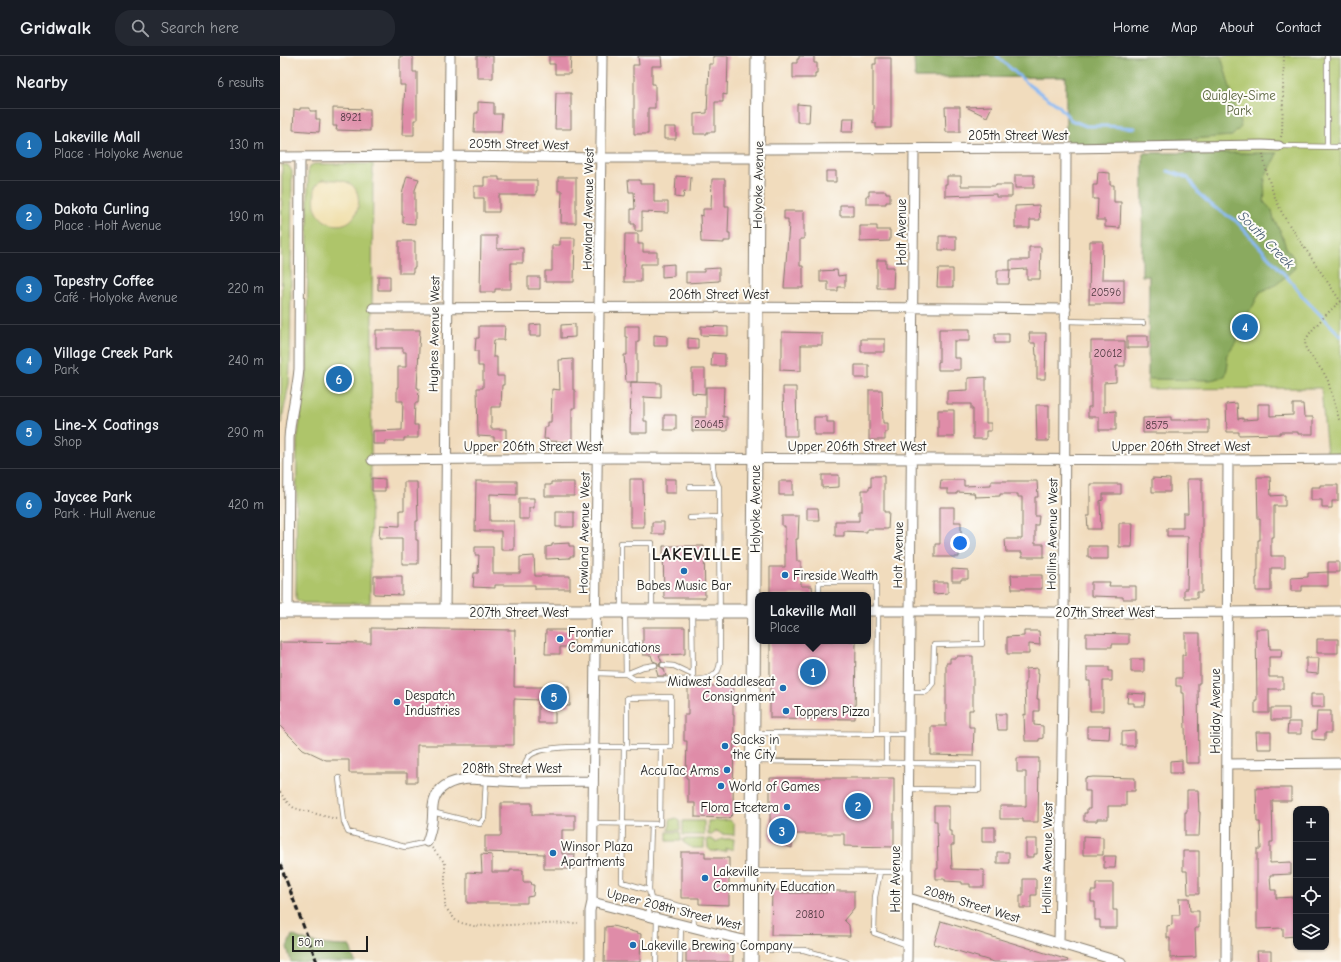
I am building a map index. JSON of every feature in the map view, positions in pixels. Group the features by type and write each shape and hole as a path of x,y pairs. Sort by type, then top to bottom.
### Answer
{"street":[{"name":"Hughes Avenue West","path":"445,612 450,56"},
{"name":"Howland Avenue West","path":"590,962 596,612 602,56"},
{"name":"Holyoke Avenue","path":"756,592 758,56"},
{"name":"205th Street West","path":"280,157 449,156 601,158 914,149 1279,146"},
{"name":"Hollins Avenue West","path":"1059,943 1064,612 1066,148"},
{"name":"Holt Avenue","path":"907,962 914,307 914,149"},
{"path":"284,611 289,439 299,369 300,157"},
{"name":"206th Street West","path":"373,308 1066,308"},
{"name":"Upper 206th Street West","path":"372,460 598,458 1341,459"},
{"name":"Holiday Avenue","path":"1226,962 1228,460"},
{"name":"207th Street West","path":"284,611 755,611"},
{"name":"207th Street West","path":"874,611 1120,613 1341,611"},
{"name":"Holyoke Avenue","path":"751,962 755,644"},
{"path":"1227,764 1341,763"},
{"name":"208th Street West","path":"427,842 431,828 432,812 436,795 450,782 461,779 523,782 593,781"},
{"name":"208th Street West","path":"908,898 1121,962"},
{"name":"Upper 208th Street West","path":"592,902 751,942"}],"lane":[{"path":"1327,56 1327,147"},
{"path":"1279,146 1341,147"},
{"path":"1066,321 1143,323"},
{"path":"626,674 634,679 693,677 707,679 713,676 720,668 719,487 714,476 712,458"},
{"path":"690,487 719,487"},
{"path":"690,518 720,518"},
{"path":"626,674 621,543 652,543 652,611"},
{"path":"819,592 819,582 876,582 874,611 877,733"},
{"path":"692,611 693,677"},
{"path":"909,692 926,692 933,683 934,645 982,644 982,611"},
{"path":"595,674 626,674 643,667 655,665"},
{"path":"663,665 674,666 693,677"},
{"path":"523,782 525,762 534,753 564,747 594,747 626,747 671,747 671,697 627,698 626,747 623,824 622,882 649,890"},
{"path":"753,733 909,734"},
{"path":"774,733 774,762"},
{"path":"886,734 886,763"},
{"path":"593,823 660,824 661,747"},
{"path":"753,761 979,764 979,790 908,789"},
{"path":"339,778 344,822 348,832 405,847 427,842"},
{"path":"432,812 480,824 484,818 486,780"},
{"path":"651,824 649,890 656,962"},
{"path":"752,871 908,872"},
{"path":"880,872 874,897 874,933 907,945"},
{"path":"651,899 688,908 693,913 694,928"},
{"path":"680,962 681,924"},
{"path":"751,942 769,950 804,950 846,962"}],"path":[{"path":"1279,146 1282,134 1284,56"},
{"path":"1262,145 1268,179 1279,208 1341,302 1335,306 1312,330 1305,341 1306,349 1324,373 1328,381 1339,419 1341,421"},
{"path":"280,792 286,801 294,808 344,822"},
{"path":"427,842 445,863 445,907 457,922 474,926 578,923"}],"green space":[{"path":"914,56 1341,56 1341,454 1327,454 1321,388 1148,389 1149,276 1142,276 1143,153 1220,153 1220,145 1066,148 1066,77 915,78"},
{"name":"Quigley-Sime Park","path":"914,56 1221,56 1241,127 1232,136 1066,148 1066,77 915,78"},
{"path":"1143,153 1277,153 1265,179 1264,202 1272,210 1274,220 1280,230 1286,247 1293,257 1295,268 1277,284 1260,292 1253,306 1241,321 1240,332 1237,340 1226,356 1228,364 1225,377 1210,380 1148,379 1149,276 1142,276"},
{"path":"314,164 373,164 370,603 302,603 296,599 297,441 307,373 308,169"},
{"path":"282,165 288,165 292,171 290,367 289,384 281,424"},
{"path":"676,818 680,821 680,830 668,830 670,820"},
{"path":"730,820 734,824 734,835 721,834 715,831 712,835 708,835 708,821"},
{"path":"683,821 704,821 704,835 683,835"},
{"path":"667,832 680,832 681,841 667,841"},
{"path":"683,839 704,839 704,848 692,848 683,842"},
{"path":"707,839 711,839 716,842 722,839 734,839 733,849 726,849 726,852 711,851 708,848"},
{"path":"292,935 306,941 320,944 350,946 355,962 291,962 287,947"}],"sand":[{"path":"321,180 343,181 349,183 356,190 358,194 357,210 356,214 349,222 339,225 328,223 320,216 316,209 315,187"}],"building":[{"path":"400,56 413,56 413,72 417,72 417,120 414,120 414,135 402,135 405,85 400,85"},
{"path":"477,56 493,56 493,78 477,78"},
{"path":"549,56 571,56 570,74 555,74 555,64 549,64"},
{"path":"638,56 661,56 662,66 652,66 652,84 655,84 655,108 648,108 648,134 634,134 633,65 639,65"},
{"path":"713,56 728,56 727,95 723,94 723,102 715,102 715,132 707,132 707,134 694,134 694,114 707,113 709,64 713,64"},
{"path":"799,56 814,56 814,63 817,63 817,73 815,73 815,78 793,78 793,63 797,63"},
{"path":"876,58 891,58 891,128 876,128 876,123 873,123 873,64 876,64"},
{"path":"556,93 571,93 571,129 555,129"},
{"path":"478,102 494,103 494,114 502,114 501,132 474,132 475,113 478,113"},
{"path":"797,104 810,105 809,122 797,122"},
{"path":"992,106 987,117 966,107"},
{"path":"945,107 960,107 960,132 946,132"},
{"path":"300,108 310,108 310,111 316,111 316,119 320,119 319,132 293,130 294,109 300,110"},
{"path":"333,108 370,109 370,131 336,130 337,126 333,126"},
{"path":"843,118 854,118 853,132 842,132"},
{"path":"664,127 676,127 676,139 664,139"},
{"path":"826,171 836,171 836,182 826,182"},
{"path":"1098,172 1110,173 1110,185 1114,185 1114,202 1121,202 1120,228 1105,227 1105,220 1097,220 1098,199 1093,199 1093,185 1097,185"},
{"path":"1015,175 1034,175 1034,188 1015,188"},
{"path":"407,176 419,179 415,190 415,224 403,223 402,194"},
{"path":"676,176 691,177 690,192 684,191 683,198 675,197"},
{"path":"947,176 961,176 961,186 1012,185 1012,197 996,197 996,194 945,196"},
{"path":"484,177 499,177 499,180 537,180 536,195 499,195 499,212 484,212 484,198 474,198 474,186 484,186"},
{"path":"558,177 576,177 576,223 561,223 562,191 558,191"},
{"path":"712,179 725,179 725,206 729,206 728,233 730,233 730,241 724,241 724,243 701,242 700,215 703,216 703,209 711,209"},
{"path":"628,180 640,180 640,184 654,184 654,202 668,202 668,213 642,212 642,231 635,231 635,224 631,224 631,209 635,209 634,192 629,192"},
{"path":"869,191 886,191 886,193 890,193 890,202 886,202 886,204 866,204 866,196 869,196"},
{"path":"840,205 853,205 853,216 840,216"},
{"path":"1039,205 1040,220 1030,220 1030,228 1015,228 1015,206"},
{"path":"784,211 804,211 804,239 800,239 800,266 803,266 803,288 784,288 789,224 788,219 784,219"},
{"path":"860,226 877,226 877,230 890,230 890,241 860,242"},
{"path":"625,234 638,234 638,244 643,244 643,252 657,252 657,264 641,264 641,282 624,282"},
{"path":"481,236 497,236 497,249 523,248 523,263 511,263 511,289 495,289 495,292 480,292"},
{"path":"939,236 956,236 956,250 939,250"},
{"path":"560,238 575,238 574,282 545,282 545,271 552,271 552,245 560,245"},
{"path":"399,241 415,241 415,268 413,268 413,273 399,273"},
{"path":"1090,241 1103,241 1102,279 1124,279 1124,304 1089,304"},
{"path":"1029,247 1041,247 1040,279 1027,279 1027,269 1010,270 1010,260 1029,260"},
{"path":"877,260 886,260 886,267 894,267 893,288 877,288"},
{"path":"674,264 674,276 662,277 662,265"},
{"path":"719,268 719,281 686,283 686,272 704,272 704,269"},
{"path":"938,269 953,269 953,287 937,287"},
{"path":"837,270 838,276 845,275 845,287 838,287 838,291 828,291 828,282 820,282 820,271"},
{"path":"997,270 1010,270 1009,284 997,284"},
{"path":"378,276 390,276 390,290 378,290"},
{"path":"528,277 540,277 540,289 528,289"},
{"path":"541,324 541,336 530,336 530,325"},
{"path":"575,324 575,337 561,338 561,325"},
{"path":"479,326 505,326 504,340 494,340 493,357 497,357 497,376 504,376 504,385 502,385 501,407 491,407 491,429 506,429 506,441 494,441 494,437 478,436 477,388 483,388 483,366 478,366 478,351 475,351 476,338 479,338"},
{"path":"625,326 639,326 639,342 637,342 637,382 626,382 624,355 627,355 627,337 625,337"},
{"path":"701,326 728,327 728,336 701,335"},
{"path":"939,329 970,329 970,341 954,341 954,358 960,358 960,370 938,370"},
{"path":"376,330 420,330 417,388 419,388 418,403 415,403 414,425 418,425 418,438 404,438 404,441 385,441 385,444 373,444 373,431 402,430 403,401 397,401 398,367 406,367 406,352 403,352 403,348 376,348"},
{"path":"782,332 822,333 822,345 801,345 801,371 780,370 780,357 782,357"},
{"path":"1029,333 1046,333 1045,379 1037,379 1037,355 1035,343 1030,343"},
{"path":"995,334 1009,334 1009,343 995,343"},
{"path":"654,335 667,336 667,346 654,346"},
{"path":"1127,336 1148,336 1148,348 1127,348"},
{"path":"688,338 698,339 698,349 688,349"},
{"path":"861,339 885,339 885,352 861,352"},
{"path":"1091,341 1125,341 1125,366 1116,366 1116,382 1104,383 1104,412 1116,411 1116,430 1099,430 1099,417 1088,417 1088,407 1091,407"},
{"path":"712,353 725,354 725,366 711,366"},
{"path":"573,359 573,390 575,390 575,408 572,408 572,442 548,441 548,439 544,439 545,427 548,427 548,422 551,422 552,389 560,390 559,360"},
{"path":"855,365 869,365 869,378 855,378"},
{"path":"692,369 705,369 705,394 692,393"},
{"path":"986,377 986,423 991,423 991,431 986,431 986,439 973,439 973,409 971,409 971,404 947,404 947,391 968,390 968,378"},
{"path":"631,382 661,383 661,398 644,397 644,421 647,421 647,433 630,433"},
{"path":"706,387 724,387 723,417 727,417 727,431 692,431 692,417 706,417"},
{"path":"783,387 796,387 797,436 784,436"},
{"path":"869,390 882,390 883,423 888,423 888,432 885,432 885,440 869,440"},
{"path":"1237,403 1238,419 1243,418 1243,420 1258,419 1258,404 1270,404 1270,416 1293,415 1293,404 1303,404 1304,417 1313,417 1313,434 1280,432 1280,434 1239,435 1239,432 1227,432 1226,404"},
{"path":"1036,405 1049,405 1049,441 1037,441"},
{"path":"938,410 954,410 954,437 938,437"},
{"path":"664,415 676,415 676,430 664,430"},
{"path":"814,417 827,417 827,422 834,422 834,435 814,435"},
{"path":"1171,417 1171,420 1209,420 1209,433 1143,433 1143,418"},
{"path":"822,475 839,475 839,487 822,488"},
{"path":"871,476 884,476 884,512 889,512 888,529 867,529 867,532 844,531 844,536 835,536 835,521 859,521 859,511 862,511 862,490 869,490 869,487 871,487"},
{"path":"1257,477 1270,477 1271,496 1285,495 1285,506 1274,506 1274,537 1271,537 1271,556 1285,556 1285,568 1271,568 1271,591 1256,591 1258,540 1260,540"},
{"path":"372,478 385,479 385,491 372,491"},
{"path":"1152,478 1170,479 1170,492 1152,492"},
{"path":"630,479 643,479 644,527 630,527"},
{"path":"665,479 676,479 676,493 665,493"},
{"path":"1187,479 1202,479 1202,592 1197,592 1197,598 1184,598 1184,589 1187,589 1188,536 1167,536 1167,528 1183,528 1183,513 1188,513"},
{"path":"941,480 964,480 964,486 991,485 991,481 1037,481 1038,497 1035,497 1035,516 1039,516 1038,525 1035,525 1035,544 1044,544 1044,557 1022,557 1022,552 1006,552 1005,539 1022,539 1022,497 1018,497 1018,494 1000,494 1000,496 975,497 974,493 957,492 957,494 948,494 948,489 940,489"},
{"path":"476,481 517,481 517,495 490,494 490,521 514,521 514,550 501,550 501,531 475,531"},
{"path":"779,481 793,481 793,495 779,495"},
{"path":"404,482 417,482 418,521 416,521 416,540 418,540 418,564 402,564 402,538 379,538 380,525 400,526 400,510 404,510"},
{"path":"551,482 574,482 574,496 545,496 545,485 551,485"},
{"path":"1090,484 1121,484 1121,494 1103,494 1103,500 1100,501 1101,529 1088,529 1087,516 1090,516"},
{"path":"1320,485 1338,485 1338,501 1332,501 1332,508 1322,508 1322,500 1311,500 1311,487 1320,487"},
{"path":"519,498 534,498 534,508 529,508 529,519 519,519"},
{"path":"940,507 954,507 954,522 961,522 961,538 965,538 965,551 959,551 959,557 935,557 935,544 940,544"},
{"path":"807,508 818,508 819,520 807,520"},
{"path":"556,512 574,512 574,527 556,527"},
{"path":"782,516 799,516 798,539 796,539 797,561 801,561 801,586 812,586 813,592 770,592 770,567 785,567 785,526 782,526"},
{"path":"652,522 664,522 664,534 652,534"},
{"path":"1119,523 1133,523 1132,547 1119,547"},
{"path":"569,543 569,546 574,546 574,556 570,556 570,558 546,559 546,547 552,546 552,544"},
{"path":"663,546 704,546 705,598 664,598"},
{"path":"1088,546 1108,546 1108,559 1091,559 1091,557 1088,557"},
{"path":"475,547 493,547 493,573 520,573 520,557 534,556 535,576 570,576 570,589 535,589 535,585 495,585 495,588 473,587 474,573 478,573 479,555 475,555"},
{"path":"1328,562 1339,562 1339,572 1328,572"},
{"path":"952,569 968,570 968,579 952,581"},
{"path":"1328,572 1328,586 1302,586 1302,591 1291,591 1291,578 1308,577 1308,573"},
{"path":"1011,575 1042,575 1042,589 1012,589"},
{"path":"374,576 402,576 402,595 374,594"},
{"path":"933,582 948,582 948,593 933,594"},
{"path":"1091,582 1110,582 1109,586 1136,586 1136,599 1091,596"},
{"path":"643,627 685,627 685,654 659,655 662,662 659,666 664,669 666,676 658,676 656,669 658,667 658,663 653,661 651,655 643,655"},
{"name":"Despatch Industries","path":"371,628 515,630 514,687 569,687 570,706 555,706 555,723 538,723 538,700 514,699 514,745 417,745 417,782 407,782 407,773 349,773 349,760 326,760 303,749 280,726 280,642 371,643"},
{"path":"1256,629 1269,629 1270,649 1282,649 1281,657 1269,657 1269,677 1283,677 1283,689 1269,689 1269,713 1255,713 1255,700 1257,700"},
{"name":"Frontier Communications","path":"546,630 574,630 574,647 560,647 560,654 545,654"},
{"path":"1024,631 1039,631 1040,645 1029,644 1029,654 1007,654 1007,637 1024,636"},
{"path":"1086,633 1129,634 1129,644 1112,644 1112,647 1086,647"},
{"path":"1185,633 1200,633 1200,683 1198,683 1199,763 1186,763 1184,693 1181,693 1181,686 1176,686 1176,678 1182,678 1182,655 1185,655"},
{"path":"1317,639 1338,639 1338,653 1317,653"},
{"path":"770,644 856,644 855,719 770,718"},
{"path":"957,656 973,656 973,710 969,710 969,727 974,727 973,756 931,755 931,726 946,726 946,663 950,663 950,658 957,658"},
{"path":"1306,658 1319,658 1318,674 1306,673"},
{"path":"1131,659 1144,659 1144,672 1131,672"},
{"path":"1087,667 1109,667 1109,671 1112,671 1112,681 1103,681 1103,711 1090,711 1090,681 1087,681"},
{"path":"1038,668 1037,699 1039,699 1039,711 1034,711 1034,725 1043,726 1043,738 1039,739 1039,741 1025,741 1024,714 1026,715 1026,669"},
{"path":"688,686 733,686 733,814 729,818 695,817 695,803 688,803 688,778 686,778 687,741 684,741 684,715 688,715"},
{"path":"1128,693 1146,694 1145,706 1134,706 1134,703 1127,703"},
{"path":"1311,694 1324,694 1324,707 1311,707"},
{"path":"1271,708 1289,708 1289,720 1271,720"},
{"path":"1317,711 1331,711 1331,733 1325,733 1325,740 1312,739 1312,731 1316,731"},
{"path":"996,714 1006,714 1006,730 998,730"},
{"path":"1288,722 1301,722 1301,734 1287,734"},
{"path":"1087,726 1110,726 1109,739 1087,738"},
{"path":"1135,731 1135,746 1122,746 1122,732"},
{"path":"1256,732 1271,732 1271,749 1257,749"},
{"path":"1017,758 1039,758 1038,822 1023,822 1023,819 1000,819 1000,806 1026,806 1026,772 1017,772"},
{"path":"1182,760 1182,773 1170,773 1170,761"},
{"path":"770,778 894,778 894,847 844,846 844,834 792,834 792,848 772,842 770,839"},
{"path":"1085,778 1135,778 1135,791 1126,791 1126,806 1108,806 1108,819 1084,821 1084,813 1087,813 1087,809 1090,809 1090,791 1085,791"},
{"path":"1256,788 1291,788 1291,801 1272,801 1273,842 1270,842 1270,863 1291,862 1291,874 1270,875 1271,890 1276,890 1276,898 1293,897 1293,936 1283,937 1283,928 1257,929 1257,849 1261,849 1260,822 1257,822"},
{"path":"1187,790 1198,790 1200,812 1199,836 1185,836"},
{"name":"Winsor Plaza Apartments","path":"501,803 532,803 532,815 575,815 575,830 562,830 562,854 575,854 574,869 544,869 544,854 485,852 485,836 501,836"},
{"path":"934,806 949,806 949,831 951,831 951,836 954,836 954,845 951,845 952,869 984,870 984,887 970,887 970,884 962,884 962,882 936,879 936,869 938,869 937,821 934,821"},
{"path":"982,827 995,827 995,842 982,842"},
{"path":"1083,836 1103,837 1103,855 1083,855"},
{"path":"1026,839 1037,839 1037,854 1034,854 1034,857 1026,857"},
{"path":"1183,851 1199,851 1199,894 1188,894 1187,871 1183,871"},
{"name":"Lakeville Community Education","path":"681,852 705,852 705,858 729,858 729,905 699,904 699,898 681,898"},
{"path":"997,852 1009,852 1009,863 997,863"},
{"path":"481,854 492,855 492,872 523,870 523,882 531,882 532,885 534,885 533,896 527,897 527,903 467,903 467,872 482,873"},
{"path":"1104,856 1116,856 1115,868 1104,868"},
{"path":"1023,879 1036,879 1036,895 1031,895 1031,908 1020,908 1020,895 1023,895"},
{"path":"1096,883 1113,883 1113,910 1117,910 1117,928 1100,928 1100,920 1095,920 1095,902 1091,902 1091,891 1096,891"},
{"path":"772,890 790,890 790,893 854,891 854,908 844,920 849,925 850,936 771,935"},
{"path":"1179,898 1189,898 1190,911 1199,911 1199,928 1195,928 1196,957 1170,958 1170,938 1167,938 1167,926 1172,925 1172,915 1180,915"},
{"path":"941,921 1068,960 1067,962 994,962 934,944"},
{"path":"613,926 641,934 640,962 604,962 605,927"},
{"path":"686,950 733,951 733,962 686,962"},
{"path":"1257,951 1271,951 1271,962 1258,962"}],"waterway":[{"name":"South Creek","path":"997,56 1029,85 1059,106 1071,120 1086,126 1135,128"},
{"name":"South Creek","path":"1168,171 1188,178 1199,194 1214,207 1236,221 1295,286 1303,297 1341,336"}],"railway":[{"path":"280,864 317,962"}],"place":[{"name":"Village Creek Park","path":"1245,327"},
{"name":"Jaycee Park","path":"339,379"},
{"name":"Babes Music Bar","path":"684,571"},
{"name":"Fireside Wealth","path":"785,575"},
{"name":"Frontier Communications","path":"560,639"},
{"name":"Lakeville Mall","path":"813,672"},
{"name":"Midwest Saddleseat Consignment","path":"783,688"},
{"name":"Line-X Coatings","path":"554,697"},
{"name":"Despatch Industries","path":"397,702"},
{"name":"Toppers Pizza","path":"786,711"},
{"name":"Sacks in the City","path":"725,746"},
{"name":"AccuTac Arms","path":"727,770"},
{"name":"World of Games","path":"721,786"},
{"name":"Dakota Curling","path":"858,806"},
{"name":"Flora Etcetera","path":"787,807"},
{"name":"Tapestry Coffee","path":"782,831"},
{"name":"Winsor Plaza Apartments","path":"553,853"},
{"name":"Lakeville Community Education","path":"705,878"},
{"name":"Lakeville Brewing Company","path":"633,945"}],"district":[{"name":"LAKEVILLE","path":"697,554"}]}
